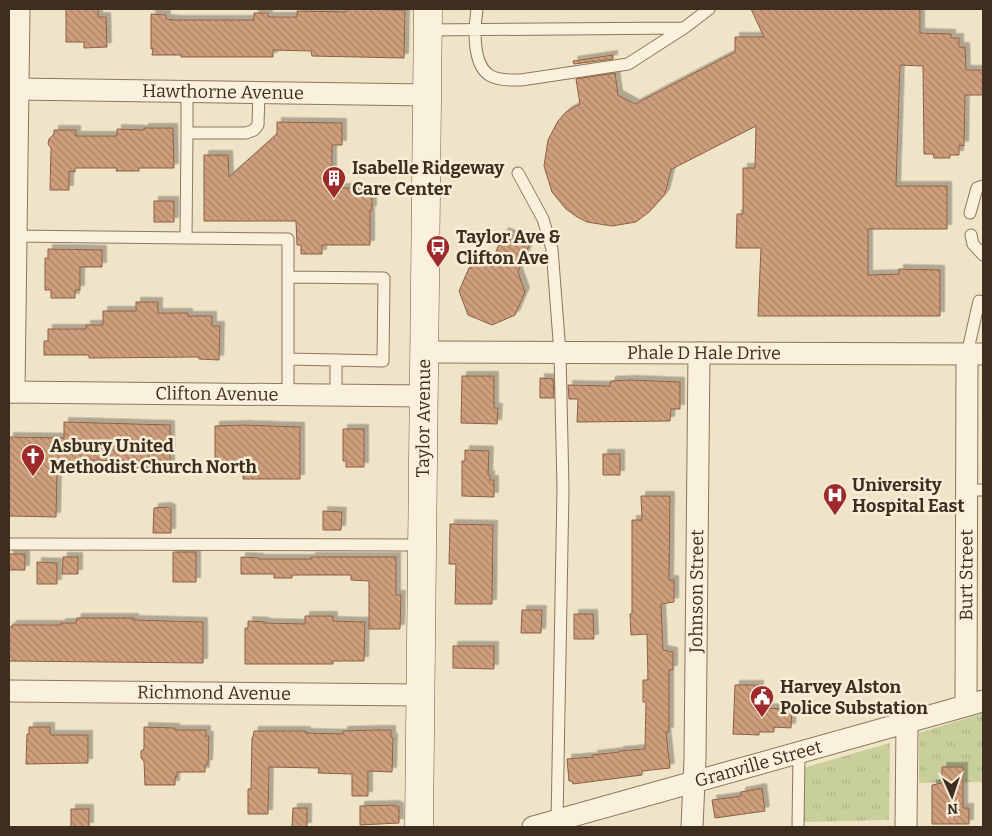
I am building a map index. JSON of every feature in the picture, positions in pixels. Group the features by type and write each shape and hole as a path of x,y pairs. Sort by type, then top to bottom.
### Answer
{"main road":[{"name":"Taylor Avenue","path":"419,827 428,20"}],"street":[{"path":"11,392 12,236 18,89 16,16"},
{"name":"Hawthorne Avenue","path":"18,89 427,95"},
{"name":"Phale D Hale Drive","path":"424,352 975,354"},
{"name":"Johnson Street","path":"692,827 695,759 699,353"},
{"name":"Burt Street","path":"975,354 975,703"},
{"name":"Clifton Avenue","path":"11,392 424,396"},
{"name":"Richmond Avenue","path":"9,691 420,695"},
{"name":"Granville Street","path":"533,827 556,824 693,782 975,703"},
{"path":"906,827 907,723"}],"lane":[{"path":"477,9 474,29 480,67 488,75 500,80 509,81 628,64 684,28 709,9"},
{"path":"428,20 474,29 684,28"},
{"path":"186,238 187,92"},
{"path":"187,133 246,133 254,130 258,125 260,93"},
{"path":"518,173 544,219 552,249 560,353 563,488 556,824"},
{"path":"970,213 977,188 983,186"},
{"path":"970,235 973,244 983,255"},
{"path":"12,236 288,238 288,394"},
{"path":"288,277 384,278 383,361 288,359"},
{"path":"975,354 982,299"},
{"path":"336,360 336,395"},
{"path":"9,544 422,545"},
{"path":"798,753 798,827"}],"green space":[{"path":"983,713 983,782 919,783 919,733"},
{"path":"890,743 889,820 802,822 803,768"}],"building":[{"path":"66,9 98,9 98,17 106,17 107,47 84,48 84,42 66,42"},
{"path":"346,9 405,10 404,58 312,56 311,51 273,50 273,57 181,57 181,55 152,55 151,14 166,15 166,19 175,20 254,20 254,13 268,13 268,17 297,17 297,11 346,12"},
{"path":"751,9 920,9 920,33 951,34 951,38 959,38 959,47 965,47 966,70 983,70 983,95 965,95 964,146 959,145 959,155 950,155 950,158 934,158 933,154 924,154 923,66 900,65 896,186 947,186 947,229 868,229 868,275 899,274 899,269 940,270 940,316 758,316 761,248 736,248 737,214 743,214 743,168 755,168 756,126 670,170 665,194 649,212 636,222 612,226 587,222 566,209 552,192 544,166 548,140 558,121 566,112 580,104 576,79 615,73 618,95 635,104 735,52 735,37 764,37"},
{"path":"613,55 613,59 574,64 573,61"},
{"name":"Isabelle Ridgeway Care Center","path":"277,122 342,123 342,145 332,145 332,188 372,188 370,245 322,245 322,254 301,254 301,245 297,245 296,221 204,221 204,155 228,155 229,177 277,134"},
{"path":"144,128 173,128 174,168 139,168 139,171 116,171 117,168 75,168 75,172 69,171 69,190 50,190 51,148 48,144 49,139 54,134 54,130 76,130 76,136 117,136 117,129 144,130"},
{"path":"154,201 174,201 174,222 154,222"},
{"path":"504,232 530,243 518,272 525,292 515,315 492,325 468,315 459,291 469,268 493,259"},
{"path":"48,249 102,250 102,267 80,267 80,290 75,290 75,298 51,298 51,290 45,290 45,258 48,258"},
{"path":"136,302 158,302 158,313 188,313 188,316 212,316 212,326 220,326 219,360 199,359 199,357 89,358 89,355 44,355 44,341 48,341 48,329 86,329 86,325 103,325 103,311 136,311"},
{"path":"462,376 494,376 494,408 498,408 497,424 461,423"},
{"path":"540,378 553,379 554,398 540,398"},
{"path":"611,381 680,382 680,409 671,409 670,421 577,422 578,399 569,399 568,385 610,386"},
{"path":"64,422 170,425 170,468 124,468 124,461 92,460 90,473 57,473 56,517 9,516 9,437 64,438"},
{"path":"215,426 300,427 300,479 243,479 243,466 215,466"},
{"path":"343,429 364,429 364,467 346,467 346,461 343,461"},
{"path":"465,450 489,451 488,475 490,475 490,480 494,480 494,497 462,496 462,461 465,461"},
{"path":"603,454 620,454 620,475 603,475"},
{"path":"641,496 670,496 669,580 674,580 674,602 661,604 663,650 673,652 673,670 669,670 669,732 666,732 670,768 642,771 642,775 573,784 572,781 569,781 567,759 645,749 646,702 643,702 643,680 648,680 647,634 631,635 630,614 632,614 632,520 642,520"},
{"path":"167,507 171,509 171,533 153,533 154,508"},
{"path":"323,511 342,512 341,530 323,530"},
{"path":"450,524 493,525 492,604 455,604 456,564 449,564"},
{"path":"173,552 196,552 196,582 173,582"},
{"path":"9,554 25,554 25,570 9,570"},
{"path":"63,557 78,557 78,574 62,574"},
{"path":"241,557 311,559 311,557 396,557 396,595 401,595 400,629 369,629 369,581 351,580 351,575 292,575 292,578 274,578 274,574 241,574"},
{"path":"37,562 57,563 57,584 37,584"},
{"path":"522,610 542,610 541,633 521,633"},
{"path":"574,614 593,614 594,639 574,639"},
{"path":"305,616 333,616 333,621 365,622 364,661 333,661 333,664 245,664 245,628 248,628 248,621 305,624"},
{"path":"77,618 134,618 134,620 203,622 203,663 9,661 9,627 12,627 12,625 61,625 61,623 76,623"},
{"path":"453,646 494,646 494,669 453,668"},
{"name":"Harvey Alston Police Substation","path":"735,685 759,685 759,708 792,709 791,728 774,727 774,732 759,732 759,735 733,734"},
{"path":"29,727 50,727 50,734 52,735 88,735 88,763 26,764"},
{"path":"144,727 206,730 206,736 209,736 208,764 205,765 205,772 177,772 175,785 145,785 144,761 141,758 141,751 144,749"},
{"path":"391,730 391,737 393,738 392,772 368,771 368,796 352,796 352,774 318,773 319,768 269,767 268,814 248,814 248,789 251,789 252,738 254,731 306,731 306,733 343,734 343,731"},
{"path":"942,767 963,767 963,808 969,808 969,824 932,824 932,785 942,783"},
{"path":"762,788 765,811 715,818 712,800 741,796 741,792"},
{"path":"394,805 399,807 399,823 360,825 360,806"},
{"path":"293,808 307,808 307,827 292,827"},
{"path":"71,809 89,809 89,827 71,827"}],"place":[{"name":"Isabelle Ridgeway Care Center","path":"334,199"},
{"name":"Taylor Ave & Clifton Ave","path":"438,268"},
{"name":"Asbury United Methodist Church North","path":"33,477"},
{"name":"University Hospital East","path":"835,516"},
{"name":"Harvey Alston Police Substation","path":"762,718"}]}
